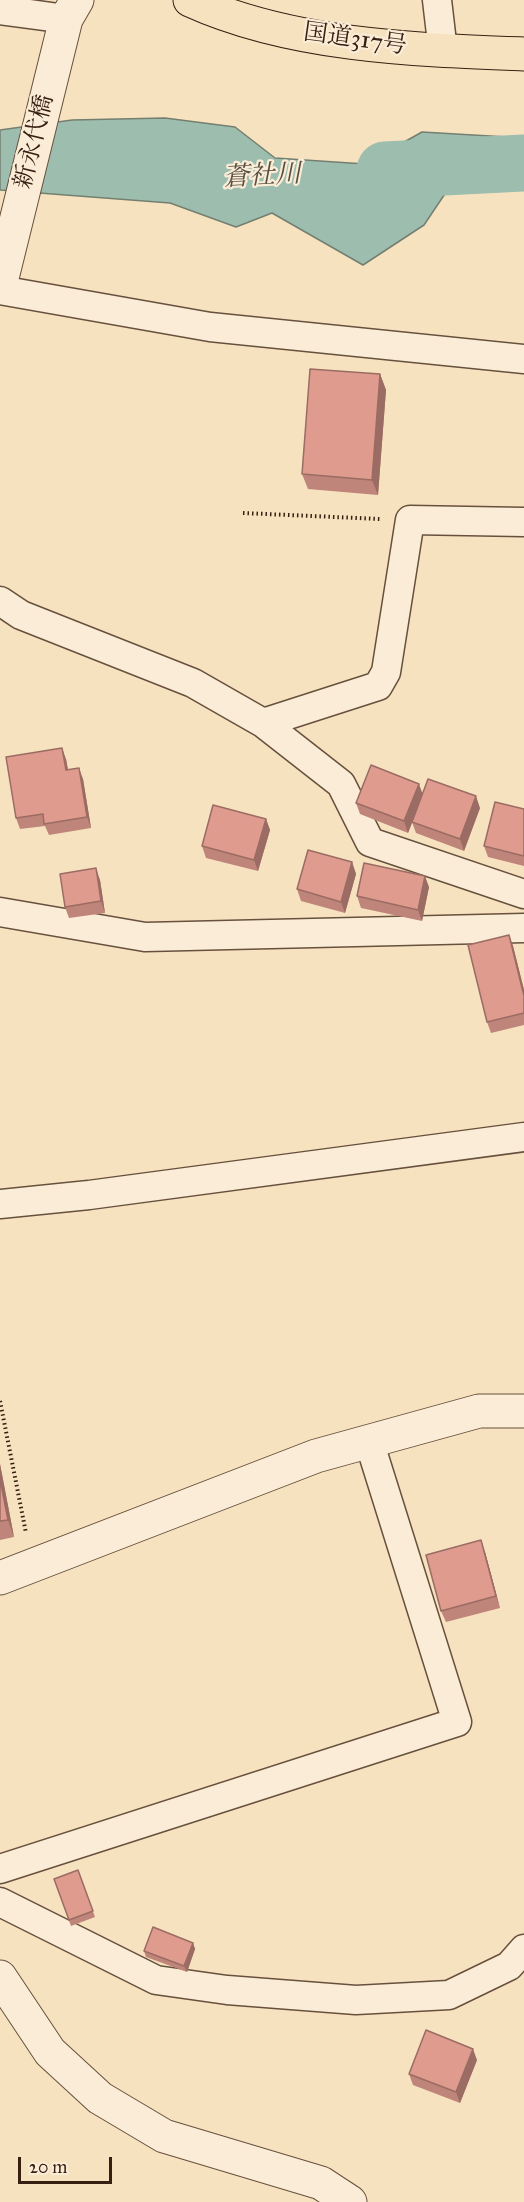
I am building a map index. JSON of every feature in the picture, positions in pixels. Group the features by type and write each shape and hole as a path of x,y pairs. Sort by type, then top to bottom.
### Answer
{"highway":[{"name":"国道317号","path":"190,0 227,17 339,41 443,51 524,54"}],"street":[{"path":"437,0 443,51"},
{"path":"0,10 71,10"},
{"name":"新永代橋","path":"1,281 58,52 71,10"},
{"path":"1,281 210,327 524,359"},
{"path":"263,723 378,686 386,672 410,520 524,522"},
{"path":"0,601 21,615 193,683 263,723 340,784 370,842 524,894"},
{"path":"0,912 145,937 524,928"},
{"path":"0,1204 101,1193 524,1137"},
{"path":"0,1578 316,1456 479,1411 524,1411"},
{"path":"0,1869 457,1722 369,1441"},
{"path":"0,1902 156,1980 215,1988 357,2000 449,1995 519,1963"},
{"path":"0,1977 50,2052 100,2098 164,2136 321,2183 350,2202"}],"path":[{"path":"243,513 410,520"},
{"path":"0,1401 32,1566"}],"water":[{"path":"165,118 235,127 275,158 365,164 422,132 524,138 524,168 465,164 424,225 363,265 272,213 236,227 170,203 0,190 0,130 72,120"}],"building":[{"path":"310,369 380,374 372,480 302,474"},
{"path":"62,748 66,770 79,768 87,817 44,824 43,814 16,818 6,757"},
{"path":"371,765 419,784 404,821 356,803"},
{"path":"428,779 476,796 460,839 412,822"},
{"path":"495,802 524,809 524,856 484,846"},
{"path":"213,805 266,819 254,860 202,846"},
{"path":"308,850 352,862 341,902 297,889"},
{"path":"364,863 425,876 418,910 357,896"},
{"path":"96,868 101,901 65,907 60,874"},
{"path":"509,935 524,996 524,1013 487,1022 468,945"},
{"path":"0,1479 8,1520 0,1521"},
{"path":"481,1540 496,1596 441,1611 426,1555"},
{"path":"78,1870 93,1911 69,1920 54,1879"},
{"path":"153,1927 193,1943 184,1966 144,1951"},
{"path":"426,2030 473,2049 456,2092 409,2074"}],"waterway":[{"name":"蒼社川","path":"385,170 524,163"}]}
